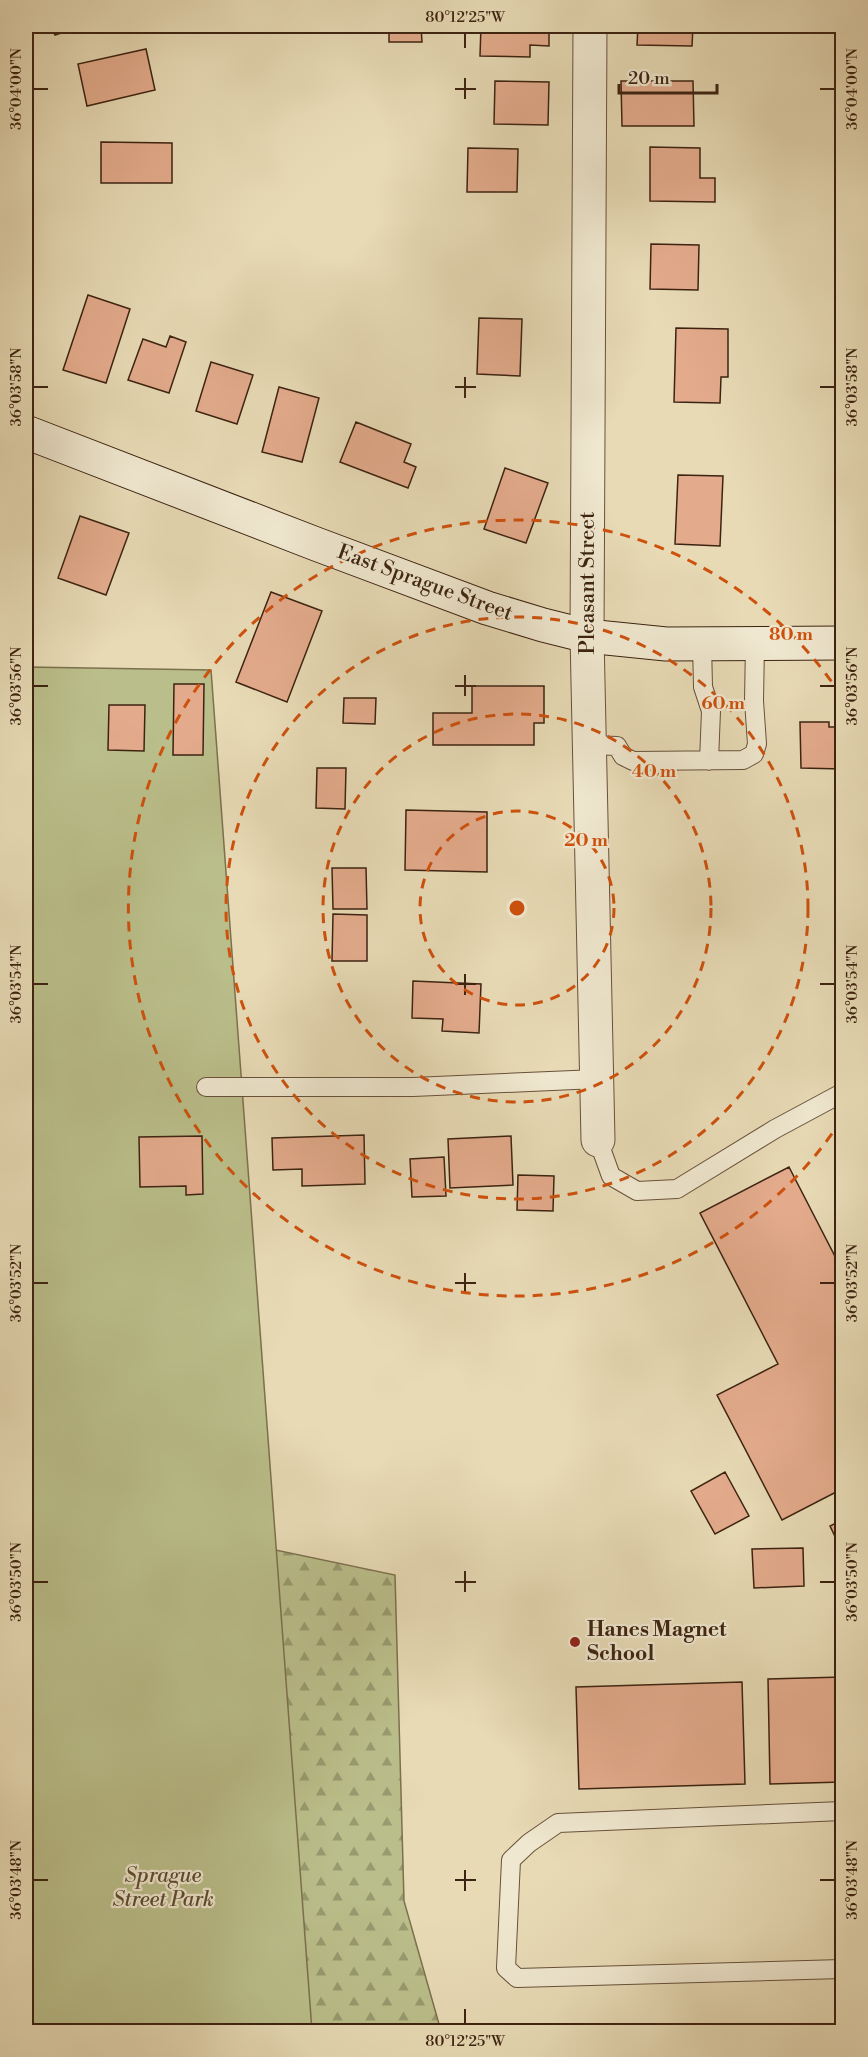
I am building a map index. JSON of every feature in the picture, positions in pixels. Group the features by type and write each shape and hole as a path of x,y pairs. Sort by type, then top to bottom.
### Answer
{"street":[{"name":"Pleasant Street","path":"590,26 587,636 598,1140"},
{"name":"East Sprague Street","path":"26,432 488,608 587,636 666,644 843,643"}],"lane":[{"path":"702,644 703,687 711,711 709,761"},
{"path":"590,745 617,746 623,756 633,761 743,760 754,754 757,744 754,644"},
{"path":"206,1087 413,1086 597,1079"},
{"path":"598,1140 610,1176 637,1191 677,1189 775,1129 843,1093"},
{"path":"843,1811 558,1823 529,1843 512,1860 506,1968 517,1978 843,1969"}],"green space":[{"name":"Sprague Street Park","path":"26,667 211,670 312,2031 26,2032"},
{"path":"26,984 170,1528 395,1575 404,1901 441,2031 26,2031"},
{"path":"842,2027 842,2031 773,2031"}],"building":[{"path":"51,26 83,26 55,35"},
{"path":"389,26 421,26 422,42 389,42"},
{"path":"481,26 549,26 549,46 530,45 530,57 480,56"},
{"path":"638,26 693,26 692,46 637,45"},
{"path":"146,49 155,90 87,106 78,64"},
{"path":"495,81 549,82 548,125 494,124"},
{"path":"621,81 693,81 694,126 622,126"},
{"path":"101,142 172,143 172,183 101,183"},
{"path":"650,147 700,148 700,178 715,178 715,202 650,201"},
{"path":"468,148 518,149 517,192 467,192"},
{"path":"651,244 699,245 698,290 650,289"},
{"path":"88,295 130,309 106,383 63,370"},
{"path":"479,318 522,319 520,376 477,374"},
{"path":"676,328 728,329 728,377 721,377 720,403 674,402"},
{"path":"170,336 186,342 169,393 128,380 143,339 166,347"},
{"path":"211,362 253,375 237,424 196,411"},
{"path":"279,387 319,398 302,462 262,452"},
{"path":"356,422 411,444 404,462 416,467 408,488 340,462"},
{"path":"505,468 548,483 526,543 484,529"},
{"path":"678,475 723,476 720,546 675,544"},
{"path":"80,516 129,533 106,595 58,578"},
{"path":"271,592 322,611 287,702 236,682"},
{"path":"174,684 204,684 203,755 173,755"},
{"path":"472,686 544,686 544,723 534,723 534,745 433,745 433,713 472,713"},
{"path":"344,698 376,698 375,724 343,723"},
{"path":"109,705 145,705 144,751 108,750"},
{"path":"800,722 829,722 829,727 842,727 842,769 801,768"},
{"path":"317,768 346,768 345,809 316,808"},
{"path":"406,810 487,812 487,872 405,870"},
{"path":"332,868 366,868 367,909 333,909"},
{"path":"333,914 367,915 367,961 332,961"},
{"path":"413,981 481,984 479,1033 442,1031 443,1019 412,1018"},
{"path":"364,1135 365,1184 302,1186 302,1169 273,1170 272,1138"},
{"path":"202,1136 203,1194 186,1195 186,1186 140,1187 139,1137"},
{"path":"511,1136 513,1185 450,1188 448,1139"},
{"path":"444,1157 446,1196 412,1197 410,1159"},
{"path":"789,1167 842,1270 842,1489 782,1520 717,1395 778,1364 700,1213"},
{"path":"518,1175 554,1176 553,1211 517,1210"},
{"path":"725,1472 749,1516 715,1534 691,1491"},
{"path":"842,1520 842,1551 830,1526"},
{"path":"803,1548 804,1586 754,1588 752,1549"},
{"path":"842,1677 842,1782 770,1784 768,1679"},
{"path":"742,1682 745,1784 579,1789 576,1687"}],"place":[{"name":"Hanes Magnet School","path":"575,1642"}]}
